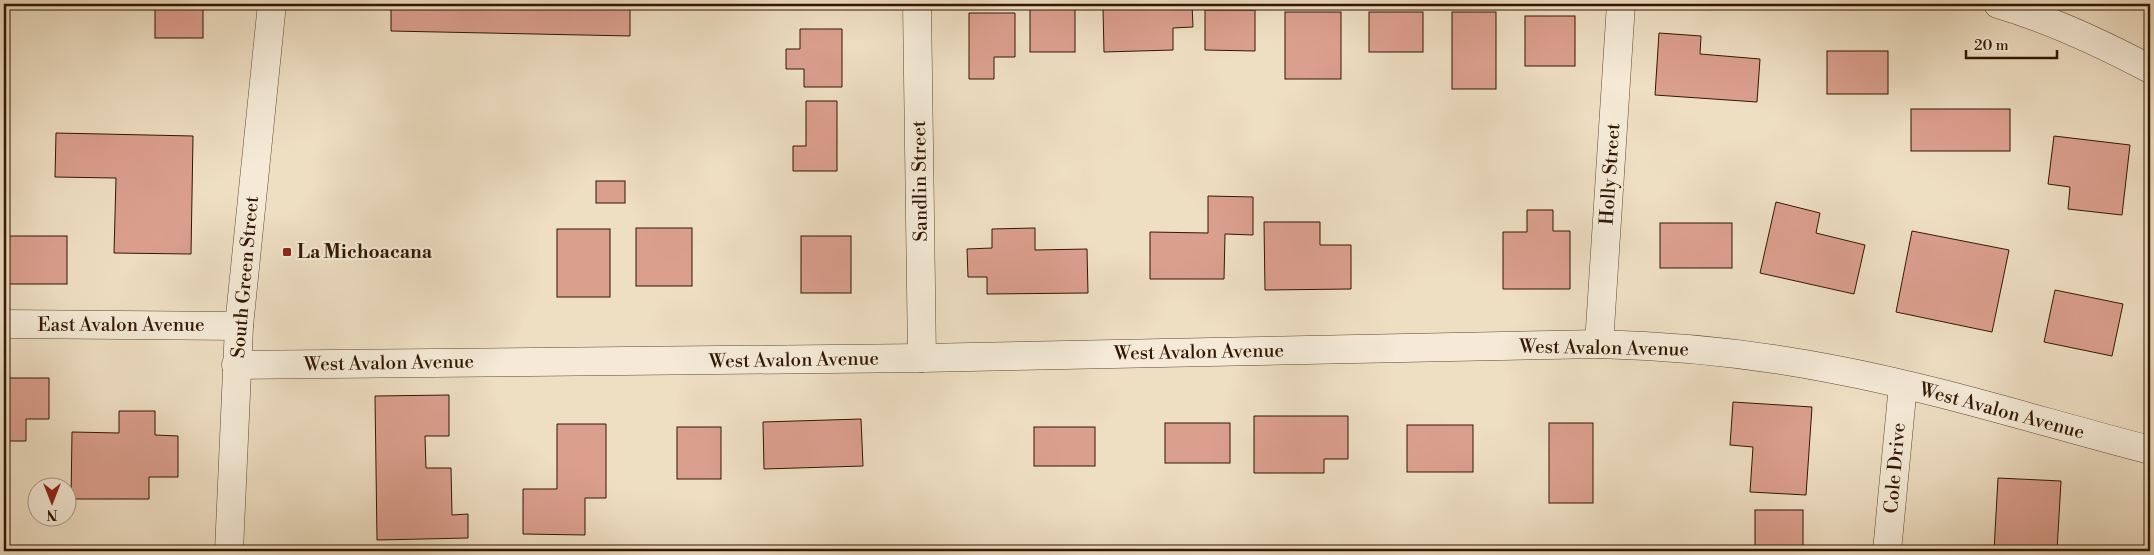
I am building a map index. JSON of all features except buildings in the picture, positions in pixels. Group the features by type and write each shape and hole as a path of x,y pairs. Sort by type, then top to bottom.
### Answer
{"street":[{"name":"South Green Street","path":"229,551 239,326 272,4"},
{"name":"Sandlin Street","path":"917,4 922,358"},
{"name":"Holly Street","path":"1599,344 1621,4"},
{"path":"1998,4 2029,13 2084,35 2150,69"},
{"name":"East Avalon Avenue","path":"4,324 239,326"},
{"name":"West Avalon Avenue","path":"236,365 922,358 1599,344 1680,348 1743,354 1833,369 1903,384 2150,450"},
{"name":"Cole Drive","path":"1888,551 1903,384"}],"place":[{"name":"La Michoacana","path":"287,252"}]}
